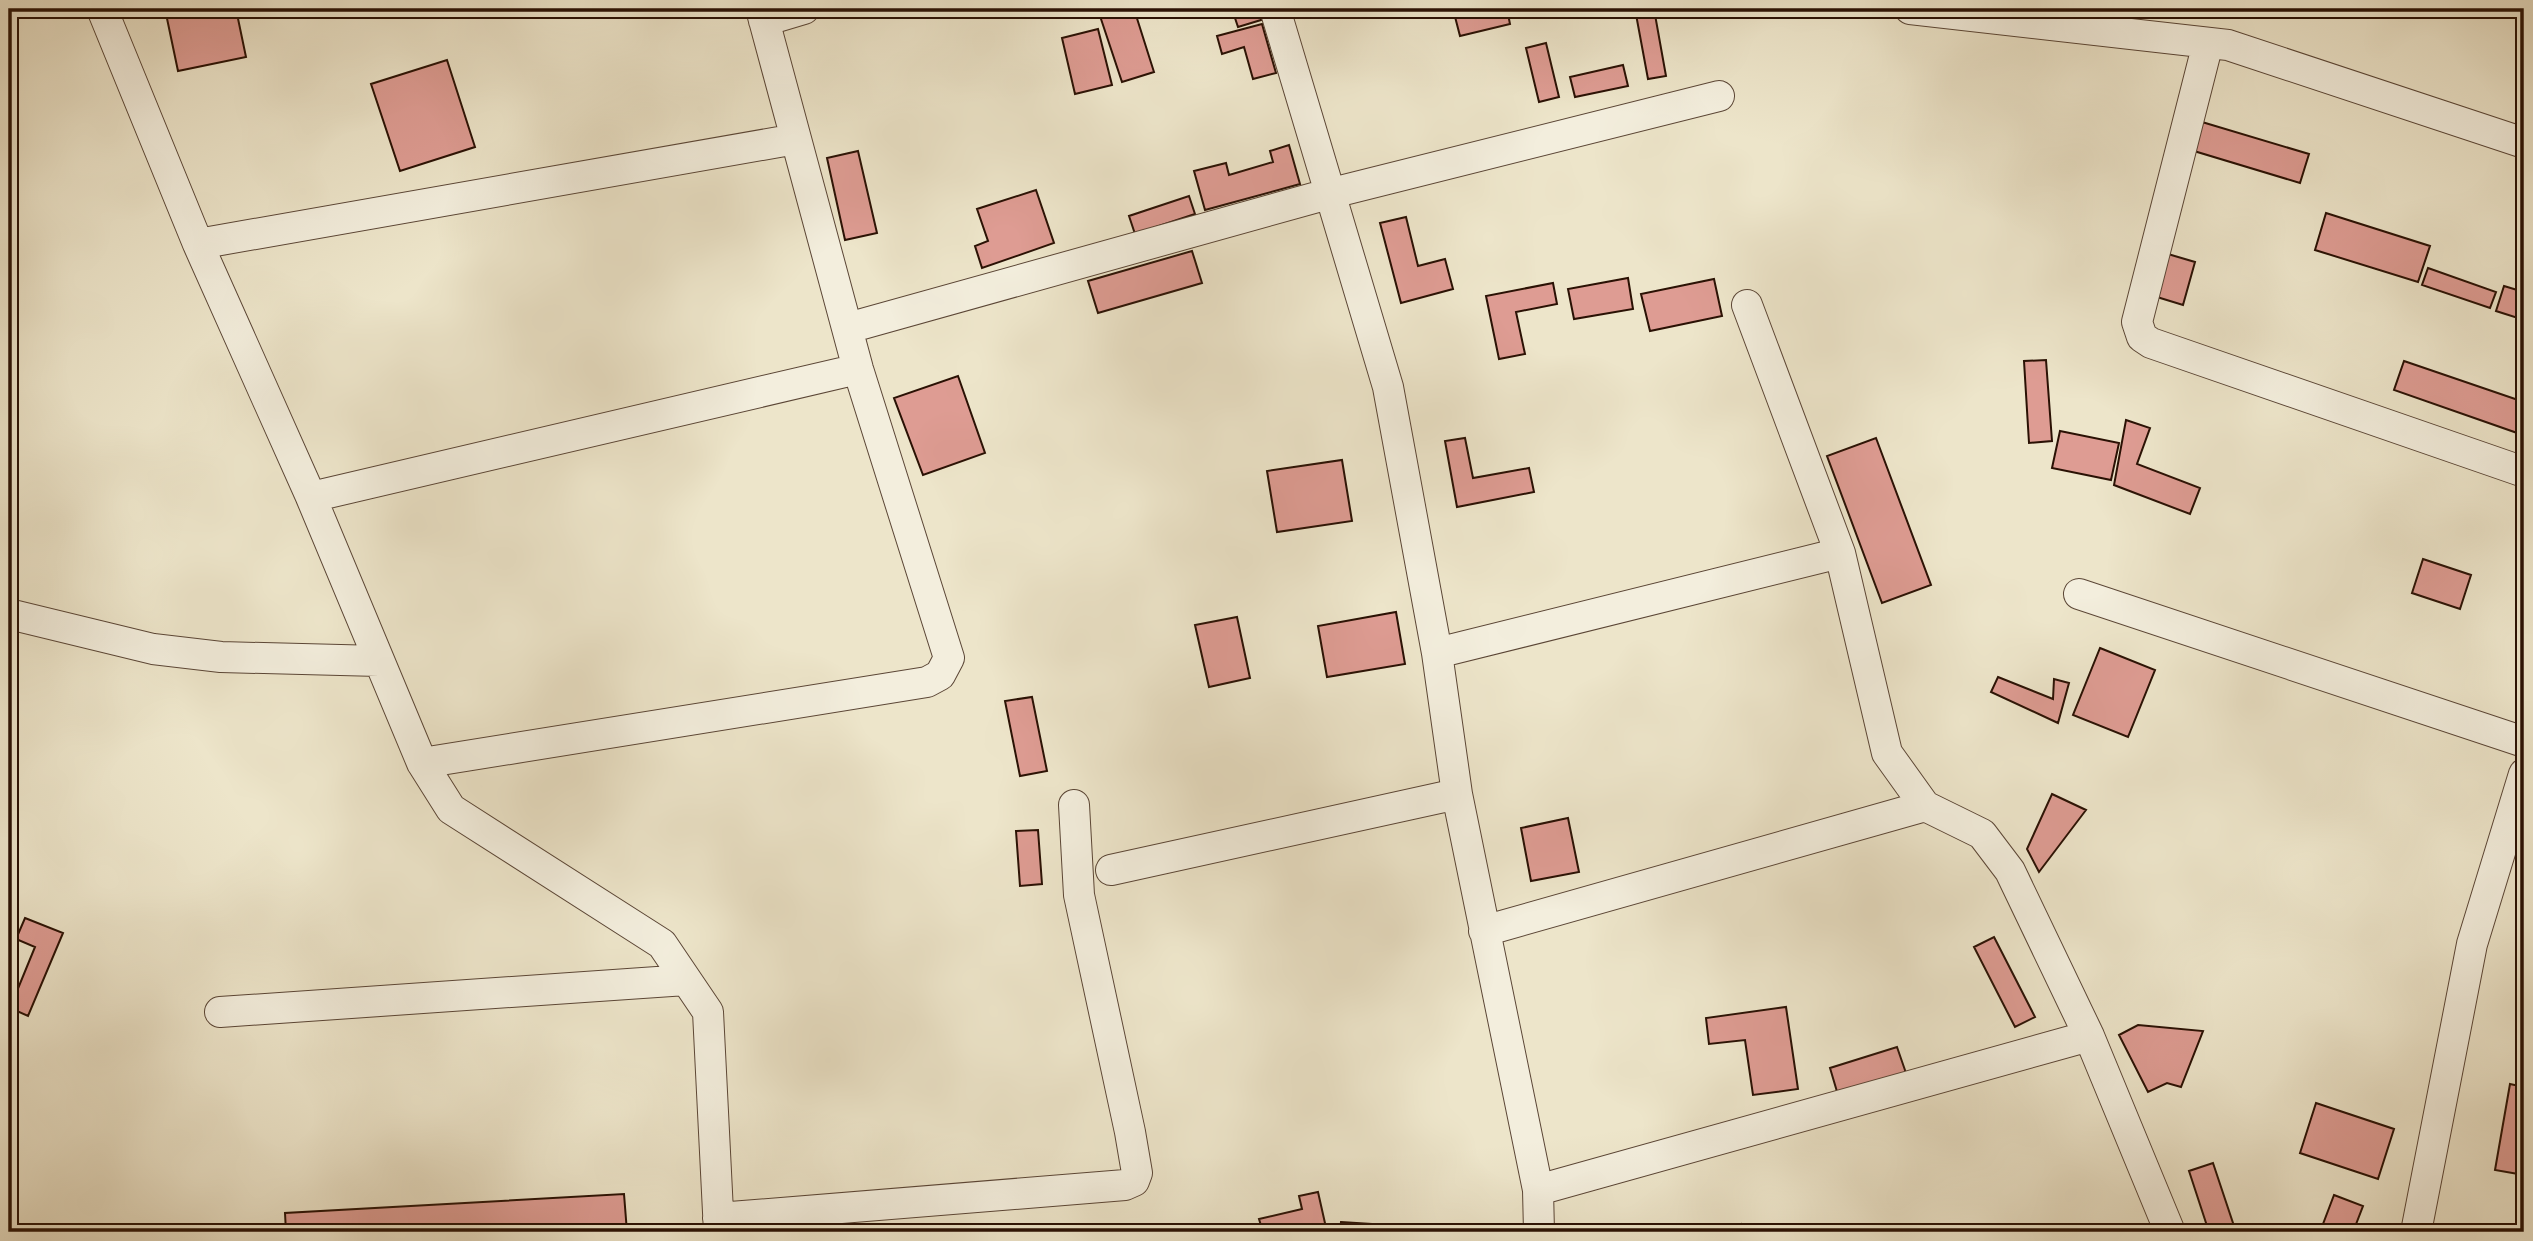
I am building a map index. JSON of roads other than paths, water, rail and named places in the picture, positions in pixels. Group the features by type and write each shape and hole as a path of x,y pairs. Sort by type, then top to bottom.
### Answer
{"street":[{"path":"102,9 198,244 311,497 422,763 450,809 662,944 708,1013 719,1225 1125,1185 1134,1181 1137,1174 1130,1132 1079,895 1074,805"},
{"path":"422,763 927,681 940,675 949,658 858,369 762,15 804,9"},
{"path":"1275,9 1328,194 1388,387 1437,653 1457,794 1538,1190 1539,1232"},
{"path":"1910,9 2228,45 2524,143"},
{"path":"2208,43 2137,322 2142,337 2151,343 2524,472"},
{"path":"848,328 1328,194 1719,96"},
{"path":"198,244 796,139"},
{"path":"1747,305 1840,553 1887,752 1925,806 1982,834 2011,871 2089,1036 2170,1232"},
{"path":"311,497 858,369"},
{"path":"1437,653 1840,553"},
{"path":"2079,594 2524,742"},
{"path":"9,614 153,649 221,657 379,661"},
{"path":"2416,1232 2472,944 2512,857 2524,774"},
{"path":"1111,870 1457,794"},
{"path":"1484,931 1925,806"},
{"path":"220,1012 686,980"},
{"path":"1538,1190 2089,1036"}]}
